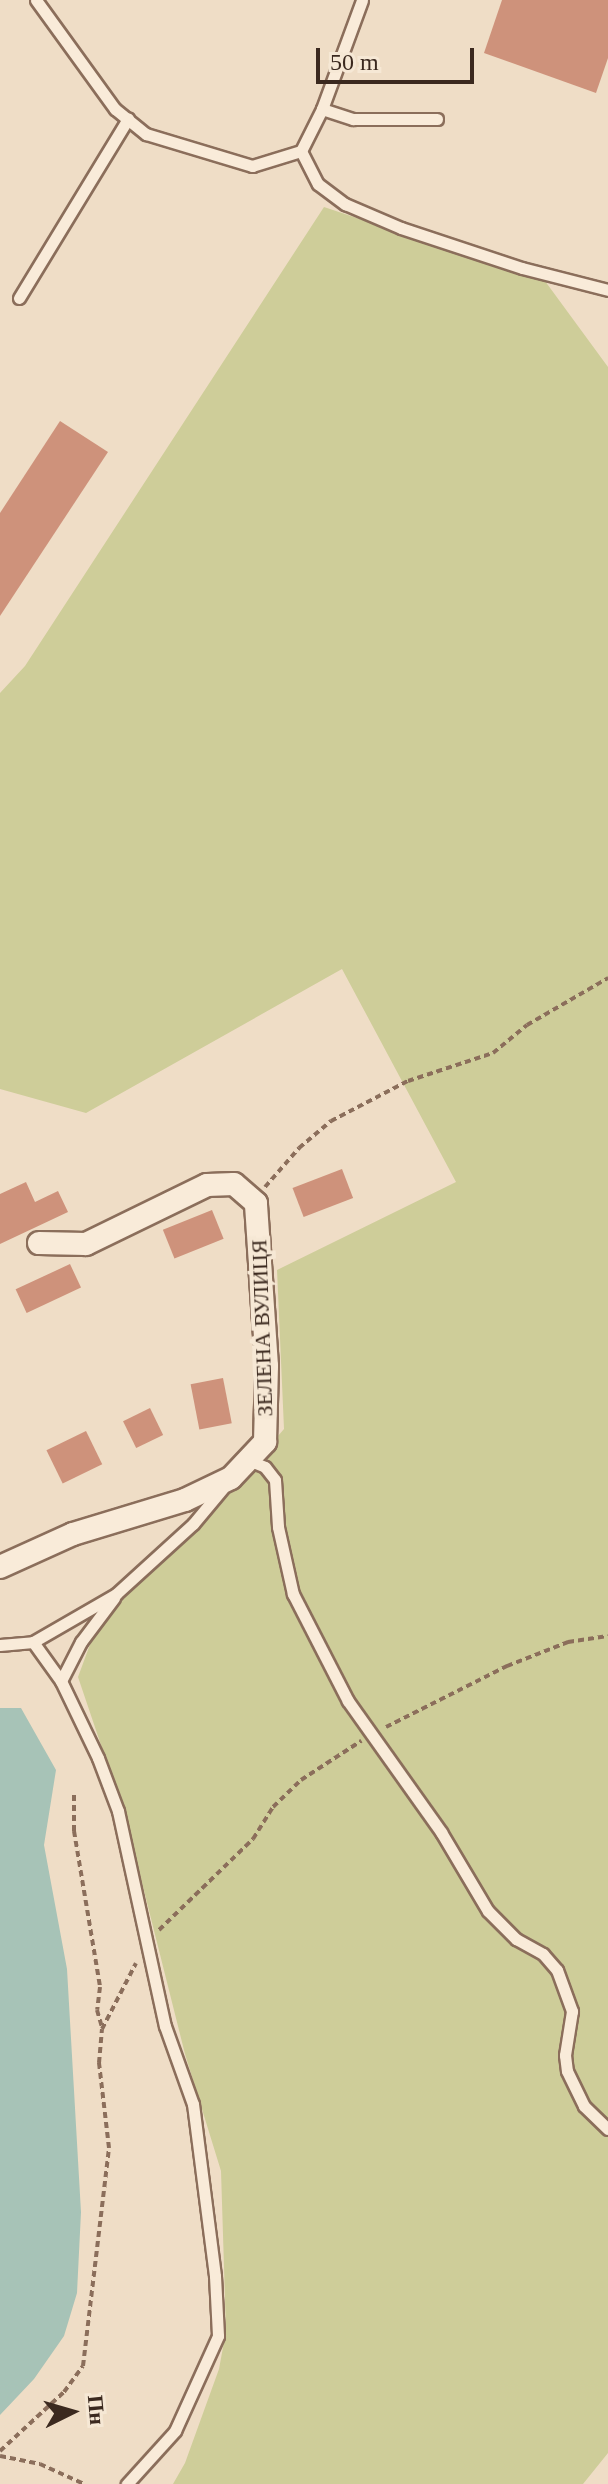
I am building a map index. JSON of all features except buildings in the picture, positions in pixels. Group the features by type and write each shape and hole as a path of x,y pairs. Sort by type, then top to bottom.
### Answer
{"street":[{"path":"39,1243 86,1244 207,1185 234,1184 256,1203"},
{"name":"ЗЕЛЕНА ВУЛИЦЯ","path":"0,1567 73,1534 185,1500 231,1478 265,1442 267,1366 256,1203"}],"lane":[{"path":"36,0 115,109 146,134 252,166 301,151 322,109 362,0"},
{"path":"322,109 353,119 437,119"},
{"path":"19,298 128,119"},
{"path":"301,151 318,184 345,204 401,228 522,268 608,290"},
{"path":"248,1460 265,1467 275,1480 278,1527 293,1594 348,1701 441,1832 488,1911 516,1939 543,1954 557,1970 572,2011 565,2055 567,2071 584,2106 608,2129"},
{"path":"61,1681 81,1642 116,1594 193,1524 231,1478"},
{"path":"0,1645 33,1642 116,1594"},
{"path":"33,1642 61,1681 98,1758 118,1811 165,2026 193,2104 215,2276 218,2336 175,2431 127,2484"}],"path":[{"path":"256,1203 272,1175 331,1121 408,1081 493,1053 527,1025 608,978"},
{"path":"102,2029 145,1944 253,1839 273,1807 301,1780 372,1734 507,1666 568,1642 608,1636"},
{"path":"0,2453 54,2402 83,2366 109,2148 99,2063 102,2029 97,2010 100,1987 74,1831 74,1795"},
{"path":"0,2453 40,2464 84,2484"}],"shaded area":[{"path":"324,207 545,281 608,367 608,2453 583,2484 173,2484 185,2463 219,2369 226,2331 221,2171 185,2054 126,1819 78,1677 92,1639 103,1622 135,1585 207,1518 284,1429 277,1270 456,1182 342,969 86,1113 0,1089 0,693 25,666"},
{"path":"0,1708 21,1708 56,1770 44,1845 67,1969 81,2212 77,2293 64,2336 34,2379 0,2415"}]}
